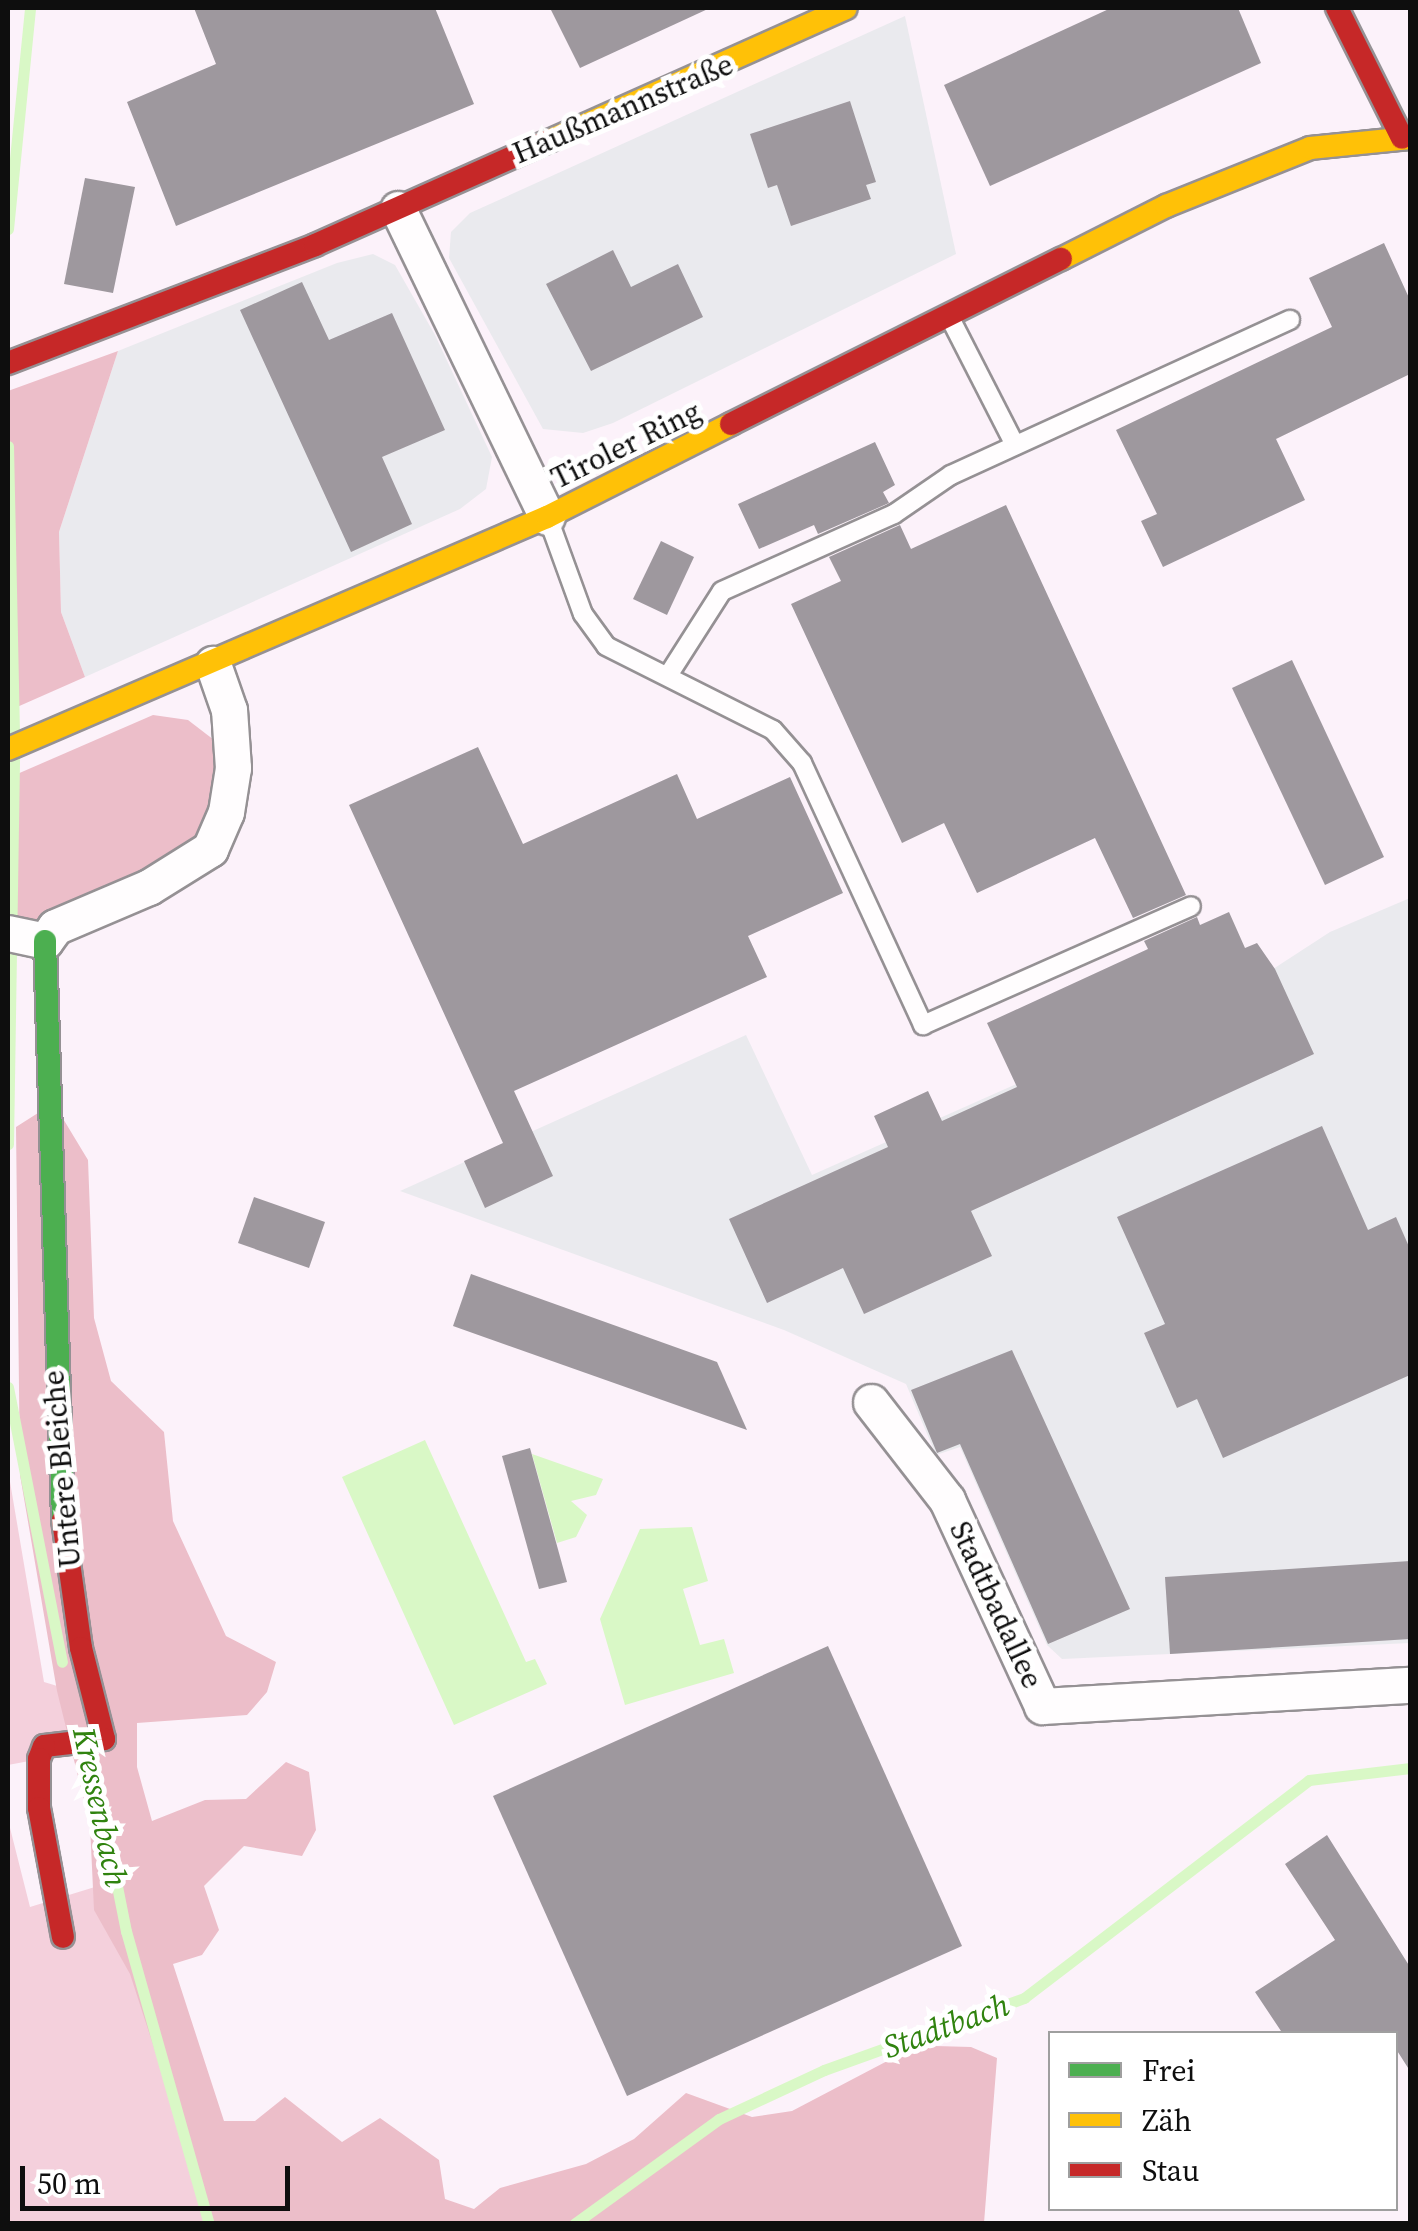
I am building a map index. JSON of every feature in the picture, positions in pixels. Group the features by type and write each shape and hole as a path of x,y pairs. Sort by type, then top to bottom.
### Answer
{"street":[{"name":"Haußmannstraße","path":"8,363 154,312 398,209 846,8"},
{"path":"1337,8 1408,145"},
{"name":"Tiroler Ring","path":"8,749 548,517 1258,166 1310,148 1408,145"},
{"path":"398,209 548,517"},
{"name":"Untere Bleiche","path":"63,1937 38,1776 44,1746 104,1740 80,1648 58,1486 26,937 183,870 210,849 226,812 234,768 229,710 212,664"},
{"name":"Stadtbadallee","path":"871,1402 947,1500 1042,1706 1410,1685"}],"lane":[{"path":"949,316 1015,445"},
{"path":"669,674 722,591 894,514 951,475 1290,320"},
{"path":"548,517 583,614 606,646 669,674 773,730 802,762 924,1025 1191,906"}],"shaded area":[{"path":"905,16 956,254 613,423 583,433 543,429 449,258 451,232 470,213"},
{"path":"373,254 395,265 435,335 492,457 486,489 460,509 85,677 61,612 59,532 118,351 337,263"},
{"path":"118,351 59,532 61,612 85,677 8,711 8,391"},
{"path":"153,715 188,720 214,740 218,782 197,843 41,923 8,921 8,778"},
{"path":"1410,898 1410,1643 1062,1659 1047,1645 960,1447 936,1455 906,1384 784,1330 400,1191 746,1035 812,1175 1270,971 1330,932"},
{"path":"59,1112 88,1160 94,1318 111,1381 164,1432 173,1521 226,1636 276,1662 267,1692 247,1715 137,1723 137,1767 152,1821 205,1800 246,1799 286,1762 309,1772 316,1830 302,1856 244,1846 204,1886 219,1930 202,1955 173,1964 224,2121 255,2121 285,2097 342,2142 380,2118 439,2160 445,2199 474,2209 500,2188 586,2164 634,2139 686,2093 752,2117 792,2111 893,2058 935,2046 971,2047 997,2058 984,2223 211,2223 130,1974 94,1910 90,1825 57,1691 20,1475 16,1127 38,1113"},
{"path":"425,1440 526,1662 535,1659 547,1684 454,1725 342,1477"},
{"path":"532,1454 603,1479 596,1495 571,1501 587,1515 576,1537 557,1543"},
{"path":"8,1470 44,1682 77,1692 77,1752 8,1765"},
{"path":"692,1527 708,1581 683,1589 700,1645 724,1639 734,1673 625,1705 600,1619 640,1529"},
{"path":"8,1820 30,1907 111,1882 191,2153 454,2224 8,2223"}],"building":[{"path":"194,8 435,8 474,104 176,226 127,102 216,64"},
{"path":"550,8 710,8 580,68"},
{"path":"1111,8 1238,8 1261,63 990,186 944,85"},
{"path":"850,101 876,182 866,185 871,199 791,226 777,185 768,188 750,134"},
{"path":"85,178 135,187 113,293 64,284"},
{"path":"1384,243 1410,300 1410,374 1276,439 1305,500 1163,567 1141,521 1157,514 1116,430 1332,327 1309,278"},
{"path":"613,250 631,287 678,264 703,317 591,371 546,284"},
{"path":"302,282 329,340 392,313 445,430 382,457 412,524 351,552 240,310"},
{"path":"875,442 895,485 883,492 889,503 818,534 814,525 759,549 738,504"},
{"path":"1006,505 1186,895 1133,918 1095,838 977,893 944,823 902,843 791,604 841,581 829,557 900,525 911,549"},
{"path":"661,541 694,557 667,615 633,599"},
{"path":"1292,660 1384,857 1325,885 1232,688"},
{"path":"478,747 523,844 677,774 697,819 790,777 843,893 748,936 767,977 514,1091 553,1176 485,1208 464,1161 503,1143 349,805"},
{"path":"1229,912 1245,948 1257,943 1275,969 1314,1054 971,1211 992,1256 864,1314 843,1268 767,1303 729,1219 888,1147 874,1116 928,1091 942,1121 1017,1087 987,1023 1148,949 1144,941 1197,917 1200,925"},
{"path":"1322,1126 1368,1230 1396,1217 1410,1249 1410,1375 1223,1458 1197,1399 1177,1408 1144,1333 1165,1324 1117,1217"},
{"path":"254,1197 325,1222 309,1268 238,1243"},
{"path":"471,1274 717,1362 747,1430 453,1326"},
{"path":"1012,1350 1130,1609 1048,1644 960,1444 937,1453 911,1390"},
{"path":"530,1448 567,1582 539,1589 502,1456"},
{"path":"1410,1561 1410,1639 1170,1654 1165,1577"},
{"path":"828,1646 962,1946 627,2096 493,1796"},
{"path":"1327,1835 1410,1967 1410,2071 1398,2052 1398,2031 1281,2031 1255,1992 1335,1940 1285,1864"}],"waterway":[{"name":"Kressenbach","path":"8,229 30,8"},
{"name":"Kressenbach","path":"8,446 14,732"},
{"name":"Kressenbach","path":"8,1144 14,756"},
{"name":"Kressenbach","path":"8,1387 62,1662"},
{"name":"Kressenbach","path":"90,1751 126,1931 209,2224"},
{"name":"Stadtbach","path":"574,2224 719,2119 824,2070 1024,1998 1309,1780 1410,1768"}],"traffic: fast":[{"path":"45,941 63,1520"}],"traffic: slow":[{"path":"549,141 846,8"},
{"path":"1061,259 1166,206 1310,148 1410,138"},
{"path":"8,749 547,517 731,424"}],"traffic: jam":[{"path":"1337,8 1402,138"},
{"path":"8,363 315,245 549,141"},
{"path":"731,424 1061,259"},
{"path":"63,1520 81,1648 104,1739 44,1746 39,1759 39,1808 63,1937"}]}
